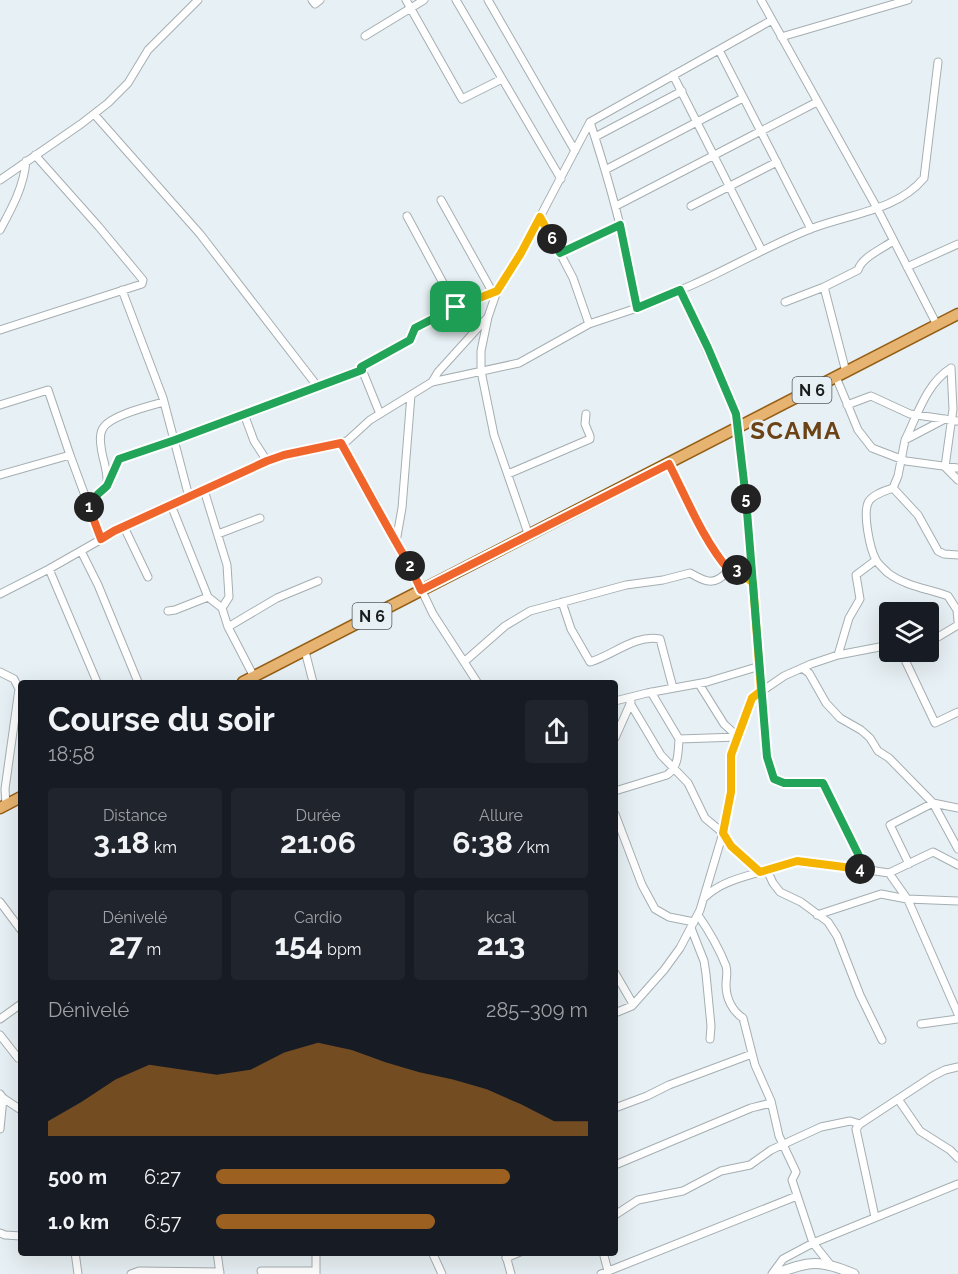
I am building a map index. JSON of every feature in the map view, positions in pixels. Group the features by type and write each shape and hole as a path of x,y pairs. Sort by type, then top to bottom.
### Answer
{"main road":[{"name":"N 6","path":"249,680 937,325 957,317"},
{"path":"3,807 18,799"}],"street":[{"path":"0,180 94,114 128,83 148,50 198,0"},
{"path":"312,0 315,4 320,0"},
{"path":"406,0 462,99 502,79"},
{"path":"365,36 424,0"},
{"path":"456,0 561,179"},
{"path":"488,0 575,151"},
{"path":"761,0 877,208 937,325"},
{"path":"781,37 908,0"},
{"path":"529,536 494,435 481,371 481,351 495,292 521,253 590,122 772,20"},
{"path":"718,50 811,229"},
{"path":"0,594 124,527 267,461 347,441 370,420 432,382 519,363 589,324 637,308 680,290 811,229 877,208 917,186 924,178 938,62"},
{"path":"673,75 762,251"},
{"path":"595,137 682,91"},
{"path":"606,170 743,98"},
{"path":"616,206 817,102"},
{"path":"94,114 200,234 318,387"},
{"path":"590,122 616,206 637,308"},
{"path":"0,330 142,284 143,280 35,155"},
{"path":"0,230 17,198 25,175 26,161"},
{"path":"691,206 777,162"},
{"path":"441,200 495,292"},
{"path":"407,216 456,307"},
{"path":"540,217 573,278 589,324"},
{"path":"560,253 620,225"},
{"path":"785,302 824,287 858,270 859,265 867,258 893,241"},
{"path":"907,267 958,244"},
{"path":"824,287 847,405 858,430 872,448 901,460 958,468"},
{"path":"122,290 164,402 189,497"},
{"path":"680,290 736,414 767,757 774,779 784,783 823,783 866,870"},
{"path":"380,414 361,367 410,340 415,328 456,307 495,292"},
{"path":"432,382 438,372 488,317"},
{"path":"893,488 905,440 932,384 941,374 951,368 952,420 945,467"},
{"path":"89,506 107,486 119,459 362,370"},
{"path":"0,405 48,390 101,539"},
{"path":"396,542 402,508 411,395"},
{"path":"847,405 871,396 910,414 952,420"},
{"path":"107,486 108,474 100,437 104,428 111,420 164,402"},
{"path":"244,414 254,441 267,461"},
{"path":"508,474 590,439 591,436 585,424 586,414"},
{"path":"905,440 952,420"},
{"path":"341,443 410,566 433,614 476,680"},
{"path":"0,475 70,455"},
{"path":"669,464 706,537 729,570 740,571 753,583"},
{"path":"945,467 958,480"},
{"path":"893,488 918,514 938,551 958,555"},
{"path":"893,488 874,496 868,502 865,512 876,560 887,572 902,582 948,596 957,610 958,621"},
{"path":"204,490 227,565 229,597 222,608"},
{"path":"171,505 208,597 222,608 249,680"},
{"path":"218,534 260,518"},
{"path":"124,527 148,578"},
{"path":"81,551 98,585 137,680"},
{"path":"838,655 849,618 860,599 856,575 876,560"},
{"path":"49,569 96,680"},
{"path":"464,662 505,626 531,611 626,585 663,580 690,573 705,581 713,582 722,579 729,570"},
{"path":"228,627 277,598 318,581"},
{"path":"168,611 208,597"},
{"path":"562,602 571,630 590,662 630,644 655,638 660,639 673,688"},
{"path":"939,637 958,626"},
{"path":"618,1012 633,1004 664,970 680,948 704,899 723,833 731,792 731,755 752,698 784,676 802,668 838,655 879,647"},
{"path":"305,651 312,680"},
{"path":"906,662 935,723 958,712"},
{"path":"618,701 632,700 651,692 699,684 760,666"},
{"path":"802,668 809,673 826,703 840,718 865,734 878,750 890,758 933,803 958,849"},
{"path":"0,672 14,679 18,687"},
{"path":"699,684 724,724 738,737"},
{"path":"618,790 667,775 678,758 679,739 651,692"},
{"path":"3,807 18,696"},
{"path":"618,731 632,700"},
{"path":"632,700 661,754 688,783 705,818 723,833 731,846 764,871 780,892 801,902 828,922 837,936 860,995 882,1040"},
{"path":"679,739 738,737"},
{"path":"909,864 890,825 933,803 956,808 958,800"},
{"path":"618,822 638,876 655,909 669,917 694,922 716,945 726,967 728,997 734,1012 743,1018 755,1065 771,1103 779,1136 796,1172 792,1180 813,1243 829,1263"},
{"path":"948,830 958,825"},
{"path":"704,899 727,882 797,861 889,873 933,852 958,865"},
{"path":"889,873 907,899 958,1014"},
{"path":"817,915 881,894 907,899 958,901"},
{"path":"0,902 18,926"},
{"path":"694,922 706,974 710,1038"},
{"path":"618,978 633,1004"},
{"path":"0,1019 18,1006"},
{"path":"921,1024 958,1019"},
{"path":"0,1035 18,1058"},
{"path":"618,1107 752,1054"},
{"path":"875,1217 856,1129 860,1124 933,1076 958,1067"},
{"path":"1,1096 18,1108"},
{"path":"0,1129 1,1096"},
{"path":"898,1099 920,1131 950,1149 958,1158"},
{"path":"618,1164 751,1108 771,1103"},
{"path":"618,1213 638,1200 683,1191 721,1171 750,1165 771,1150 821,1127 850,1121 860,1124"},
{"path":"774,1274 783,1259 813,1243 957,1183"},
{"path":"603,1256 604,1273 797,1196"},
{"path":"0,1233 18,1236"},
{"path":"76,1256 78,1274"},
{"path":"131,1274 139,1271 220,1273 218,1256"},
{"path":"261,1271 316,1273 316,1256"},
{"path":"434,1256 442,1274"},
{"path":"506,1256 511,1274"},
{"path":"774,1274 805,1263 829,1263 855,1274"}],"district":[{"name":"SCAMA","path":"796,430"}],"route":[{"path":"456,307 415,328 410,340 361,367 362,370 119,459 107,486 89,506 101,539 267,461 284,455 341,443 376,503 421,590 669,464 706,537 723,564 729,570 740,571 753,583 760,666 761,691 752,698 731,755 731,792 723,833 731,846 760,872 797,861 866,870 823,783 784,783 774,779 767,757 761,691 760,666 749,532 736,414 680,290 637,308 620,225 560,253 540,217 497,291 456,307"}]}
